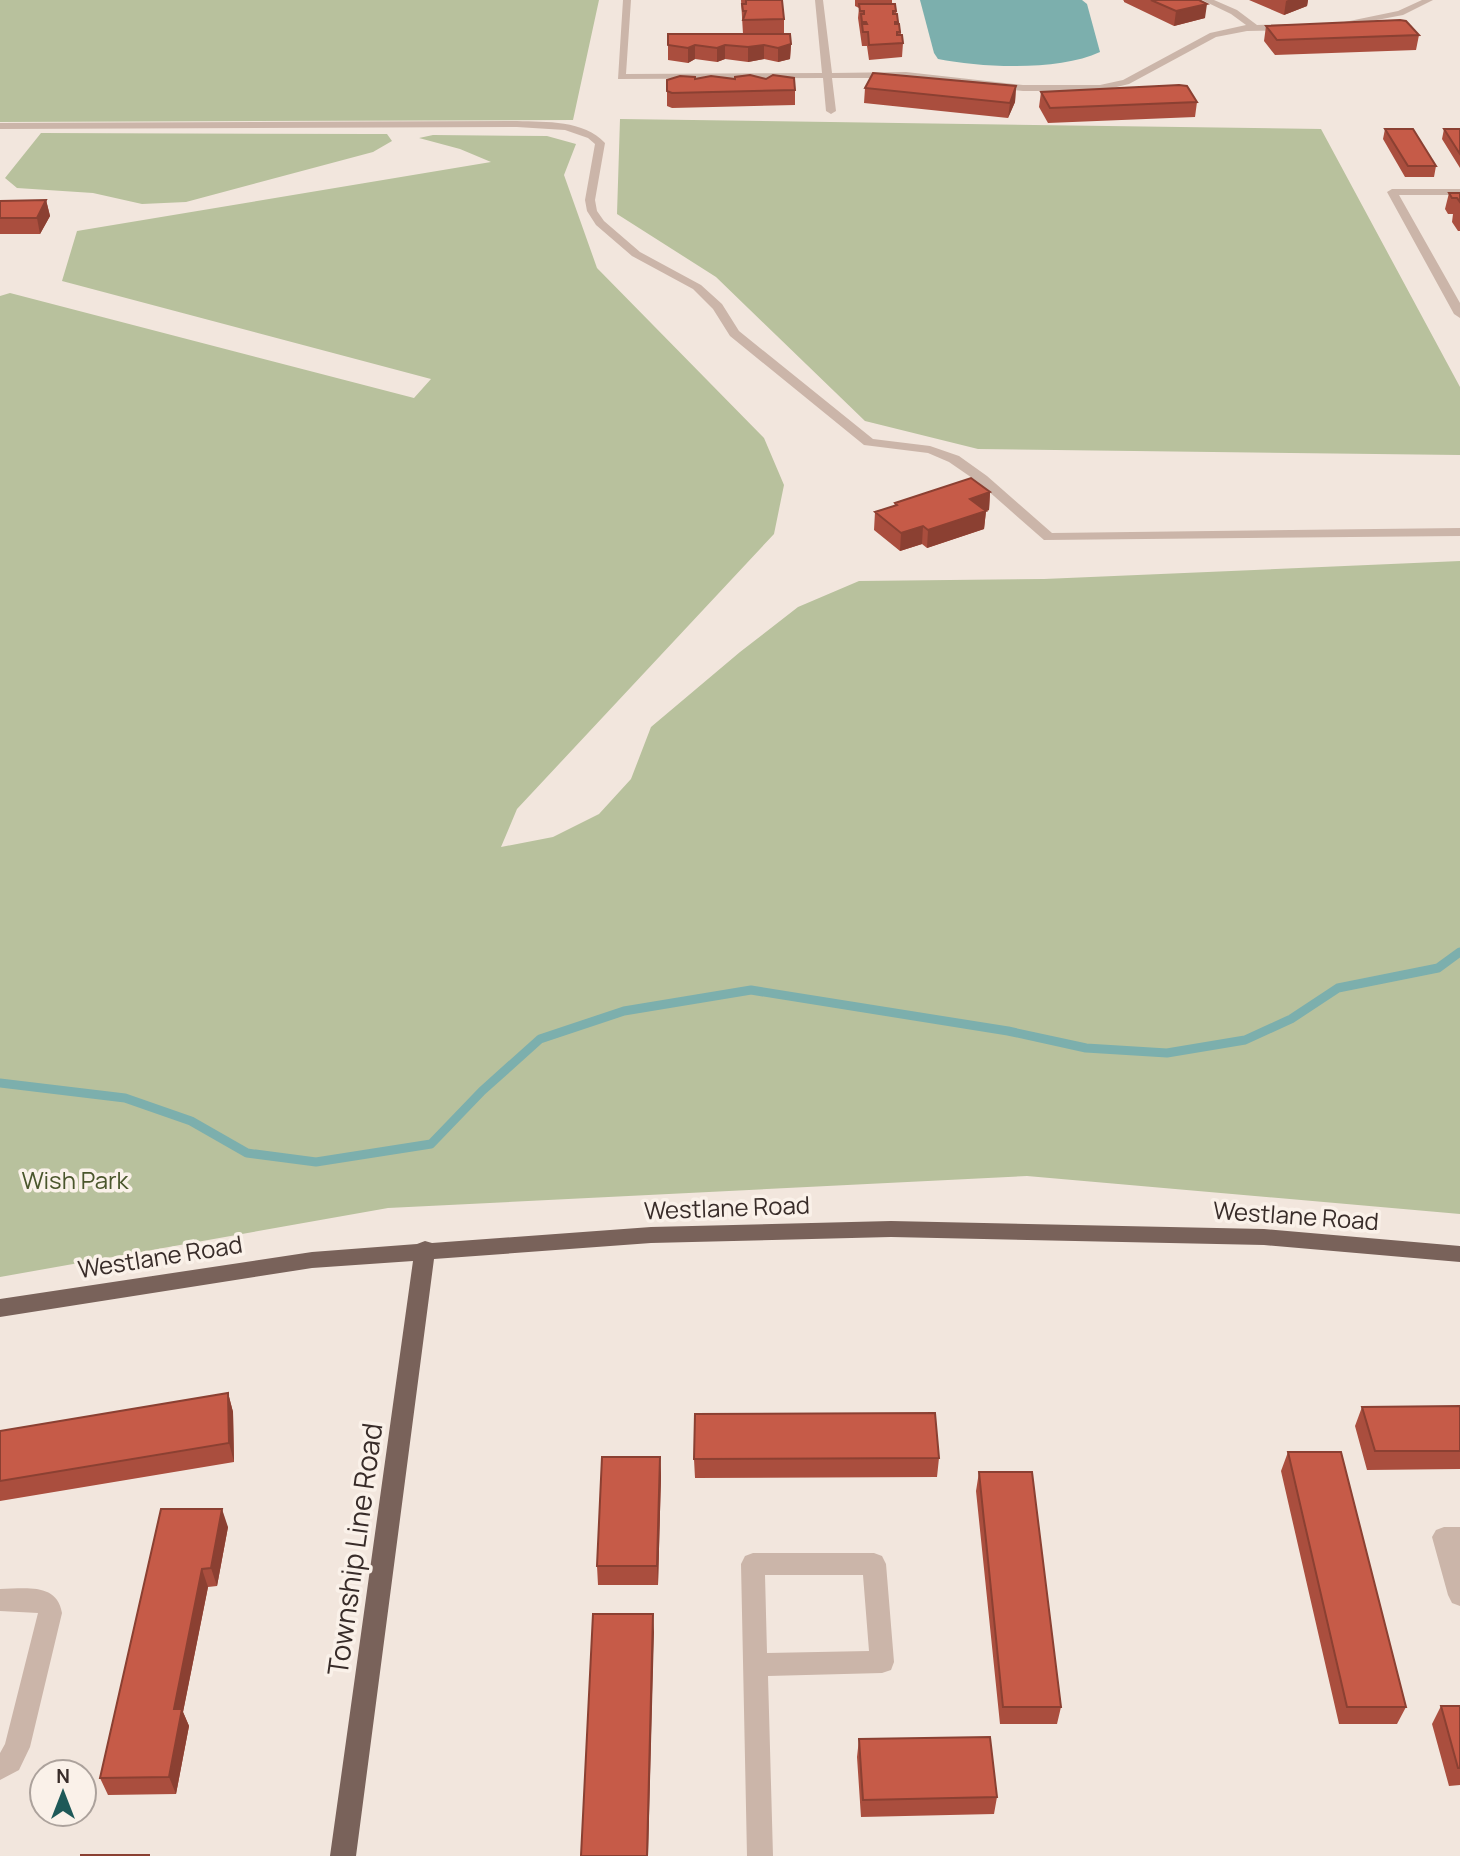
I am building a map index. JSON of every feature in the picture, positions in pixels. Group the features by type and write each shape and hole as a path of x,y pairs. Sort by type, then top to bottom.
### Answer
{"main road":[{"name":"Westlane Road","path":"0,1308 312,1259 651,1235 891,1229 1151,1233 1264,1237 1460,1254"},
{"name":"Township Line Road","path":"343,1856 425,1249"}],"street":[{"path":"627,0 621,77 906,75 1036,89 1100,88 1126,82 1213,35 1255,28 1295,26"},
{"path":"819,0 831,111"},
{"path":"1206,0 1234,12 1255,28"},
{"path":"1321,25 1347,24 1400,13 1429,0"},
{"path":"0,126 491,124 539,125 578,130 594,135 600,143 590,200 592,211 612,235 636,254 697,287 718,307 734,333 869,442 887,447 934,450 955,459 976,472 1032,526 1049,537 1460,533"},
{"path":"1460,192 1392,192 1455,296 1460,313"},
{"path":"1460,1537 1444,1537 1460,1595"},
{"path":"755,1665 882,1662 874,1564 752,1564 760,1856"},
{"path":"0,1600 43,1600 50,1610 17,1747 10,1761 0,1768"}],"green space":[{"path":"0,0 599,0 573,120 0,122"},
{"path":"620,119 1321,129 1460,387 1460,455 978,449 865,421 716,277 617,214"},
{"path":"41,133 387,134 392,141 373,152 186,202 142,204 93,193 17,188 5,178"},
{"name":"Wish Park","path":"433,135 547,136 576,144 564,175 597,268 764,438 784,485 774,534 517,809 501,847 553,837 599,814 631,779 651,727 798,607 859,581 1044,579 1460,561 1460,1214 1027,1176 388,1208 0,1277 0,296 10,293 414,398 431,379 62,281 77,231 491,162 460,149 419,138"}],"water":[{"path":"920,0 1082,0 1087,4 1100,52 1064,62 1020,66 938,59"}],"building":[{"path":"746,0 782,0 784,19 743,20 746,11 743,11 742,4 746,4"},
{"path":"1151,0 1199,0 1207,4 1176,11"},
{"path":"859,4 895,4 896,11 893,11 893,14 897,14 898,22 895,24 899,24 900,32 897,32 897,35 902,35 903,43 869,45 868,32 863,32 862,24 867,24 862,22 861,14 864,14 864,11 860,11"},
{"path":"1406,21 1419,35 1277,40 1266,26"},
{"path":"668,34 790,34 791,44 778,48 764,45 725,45 717,48 695,45 688,48 668,45"},
{"path":"873,73 1016,86 1010,103 865,88"},
{"path":"750,75 766,79 773,75 794,78 795,90 667,91 667,80 680,76 695,79 711,76 735,79"},
{"path":"1187,86 1197,102 1050,108 1041,92"},
{"path":"1385,129 1413,129 1436,166 1408,166"},
{"path":"1444,129 1460,129 1460,154"},
{"path":"1449,193 1460,193 1460,202 1457,198 1452,198"},
{"path":"46,200 37,218 0,218 0,201"},
{"path":"971,478 990,492 970,499 986,511 928,530 923,526 901,533 875,512 897,505 895,503"},
{"path":"228,1393 229,1443 0,1481 0,1431"},
{"path":"1460,1406 1460,1451 1375,1451 1362,1407"},
{"path":"935,1413 939,1458 694,1459 695,1414"},
{"path":"1288,1452 1341,1452 1406,1707 1347,1707"},
{"path":"602,1457 660,1457 657,1566 597,1566"},
{"path":"979,1472 1032,1472 1061,1707 1003,1707"},
{"path":"161,1509 222,1509 211,1568 202,1569 174,1709 182,1709 169,1777 100,1778"},
{"path":"593,1614 653,1614 647,1856 581,1856"},
{"path":"1441,1706 1460,1706 1460,1768 1458,1768"},
{"path":"990,1737 997,1797 863,1800 859,1739"},
{"path":"81,1855 150,1855 81,1856"}],"waterway":[{"path":"0,1083 125,1098 191,1121 247,1153 316,1162 431,1144 482,1091 540,1039 624,1011 751,990 1008,1031 1086,1048 1167,1053 1245,1040 1291,1019 1338,988 1438,968 1460,952"}]}
